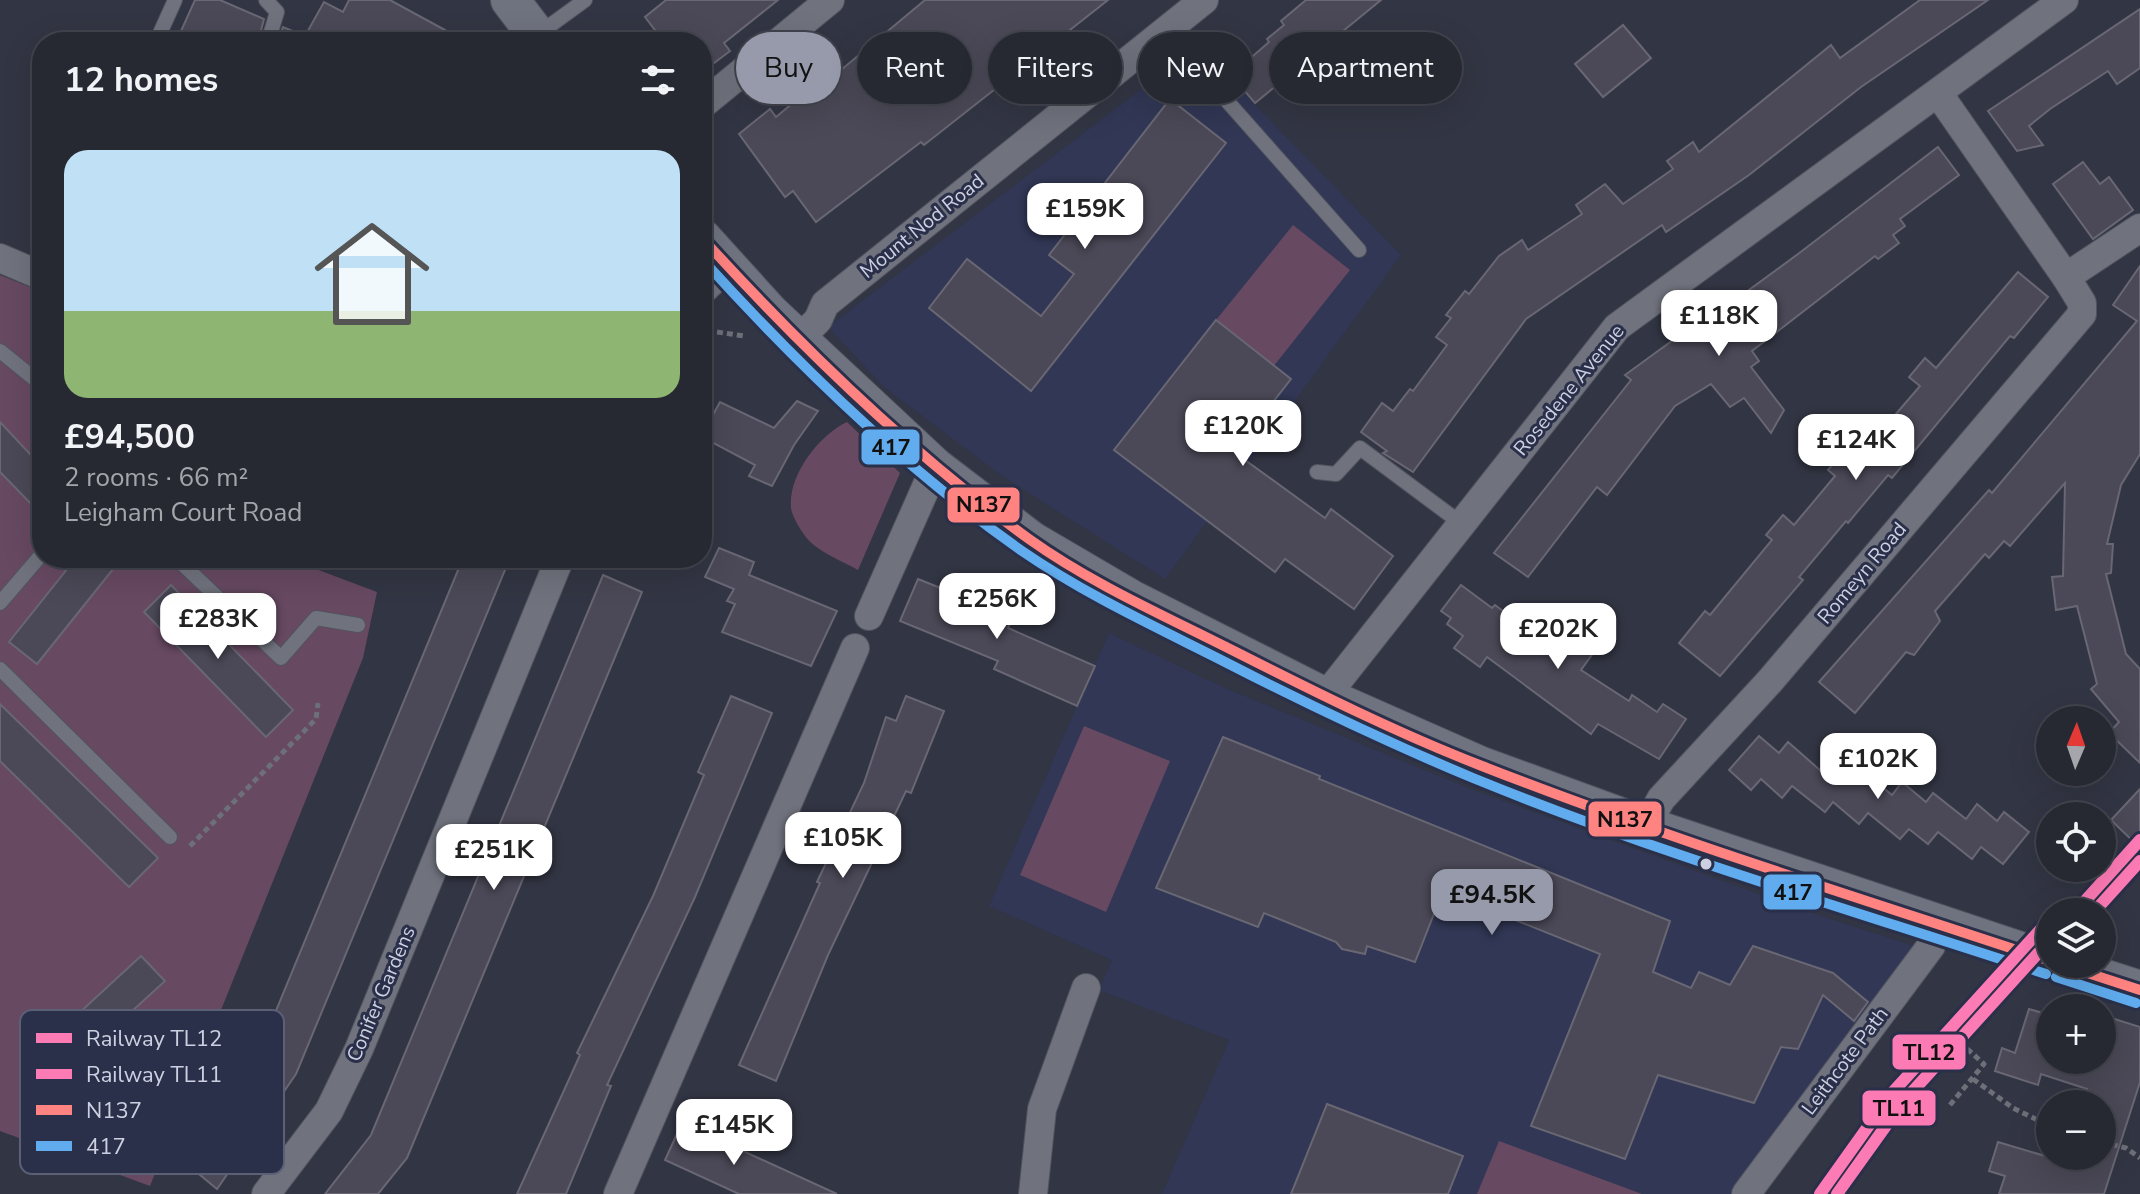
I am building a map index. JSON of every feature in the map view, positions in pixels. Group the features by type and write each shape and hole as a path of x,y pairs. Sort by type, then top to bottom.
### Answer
{"street":[{"path":"510,0 534,32"},
{"path":"712,97 830,0"},
{"name":"Mount Nod Road","path":"799,339 818,320 825,304 1204,0"},
{"name":"Rosedene Avenue","path":"1325,697 1617,327 2064,0"},
{"name":"Romeyn Road","path":"1646,826 1661,799 1770,681 2082,314 2082,303 2066,277 1938,93"},
{"path":"2066,277 2140,228"},
{"path":"0,258 32,272"},
{"path":"715,279 799,339 935,467 1057,555 1131,599 1325,697 1479,765 1646,826 2036,956"},
{"path":"869,616 935,467"},
{"name":"Conifer Gardens","path":"284,1170 329,1111 359,1049 556,568"},
{"path":"618,1194 855,648"},
{"name":"Leithcote Path","path":"1746,1194 1931,946 1938,925"},
{"path":"2103,978 2140,990"},
{"path":"1033,1194 1042,1109 1086,988"},
{"name":"Conifer Gardens","path":"266,1194 281,1174"}],"lane":[{"path":"161,32 175,0"},
{"path":"266,0 277,12 271,32"},
{"path":"547,32 585,0"},
{"path":"1165,31 1359,250"},
{"path":"0,351 32,377"},
{"path":"1317,472 1336,474 1360,448 1462,524"},
{"path":"0,603 32,566"},
{"path":"186,568 281,658 316,618 358,625"},
{"path":"0,669 170,837"}],"path":[{"path":"717,332 730,334"},
{"path":"189,847 316,719 318,703"},
{"path":"1950,1105 1984,1064 1953,1036"},
{"path":"1972,1079 2013,1108 2036,1119"},
{"path":"2116,1146 2126,1148 2140,1158"}],"shaded area":[{"path":"1138,92 1138,104 1253,103 1401,255 1165,579 1002,476 884,387 828,327"},
{"path":"1293,225 1350,270 1273,367 1216,320"},
{"path":"0,275 32,288 32,568 316,568 377,592 363,658 221,1010 20,1010 20,1138 0,1131"},
{"path":"847,422 900,473 858,570 810,541 796,522 791,508 795,482 807,458 826,436"},
{"path":"1109,633 1225,688 1473,790 1800,909 1920,948 1733,1194 1162,1194 1229,1040 1099,990 1112,960 989,906"},
{"path":"1084,726 1170,761 1106,912 1020,875"},
{"path":"1499,1141 1642,1194 1477,1194"},
{"path":"117,1174 155,1174 150,1186"}],"building":[{"path":"195,0 220,0 264,19 261,32 181,32"},
{"path":"349,0 390,0 449,32 307,32 324,2 343,12"},
{"path":"666,0 778,0 724,43 730,51 712,64 712,32 656,32 645,17"},
{"path":"925,0 1108,0 1067,32 988,32 988,95 924,145 921,142 816,222 793,191 785,197 739,134 770,109 776,117 792,104 841,104 841,70 857,57 857,104 972,104 972,32 887,32"},
{"path":"1306,0 1381,0 1342,32 1276,32 1284,25 1281,21"},
{"path":"1920,0 1988,0 1861,87 1749,175 1666,232 1662,225 1526,319 1413,472 1383,453 1387,451 1361,432 1382,403 1393,411 1410,389 1413,391 1447,345 1436,337 1451,318 1446,315 1465,291 1469,294 1499,256 1522,240 1528,250 1582,214 1576,205 1605,184 1623,204 1673,169 1667,161 1693,142 1699,152 1831,45 1840,58"},
{"path":"2140,9 2140,68 2117,84 2108,71 2050,109 2029,126 2043,145 2017,151 1988,111"},
{"path":"1623,25 1651,58 1603,97 1575,64"},
{"path":"1269,42 1269,92 1255,103 1253,101 1253,56"},
{"path":"1166,104 1176,104 1226,143 1031,391 929,308 967,259 1041,316 1074,274 1049,255"},
{"path":"1938,147 1959,175 1900,219 1905,226 1893,235 1899,243 1878,259 1875,256 1752,351 1759,361 1751,367 1784,410 1771,433 1744,398 1730,407 1711,384 1675,406 1607,495 1597,487 1528,577 1494,553 1631,380 1625,375 1739,292 1742,295"},
{"path":"2083,162 2100,184 2109,177 2133,210 2093,239 2053,184"},
{"path":"2140,266 2140,454 2121,485 2107,544 2113,544 2111,573 2106,574 2126,654 2140,669 2140,763 2116,740 2116,725 2119,722 2116,706 2105,706 2091,689 2097,684 2077,606 2056,610 2052,577 2063,576 2065,483 2010,546 2004,541 1989,558 1985,554 1935,611 1940,621 1914,655 1906,652 1855,713 1819,682 1989,490 1992,493 2137,321 2113,305"},
{"path":"2018,272 2048,297 2014,338 2010,336 1892,478 1888,475 1848,523 1846,521 1799,577 1803,580 1720,676 1679,643 1705,611 1710,615 1772,540 1766,535 1783,515 1794,525 1835,476 1828,470 1865,426 1877,436 1920,386 1909,377 1925,358 1936,368"},
{"path":"1216,320 1291,379 1234,452 1325,518 1331,509 1393,556 1354,609 1285,559 1275,572 1114,450"},
{"path":"797,401 818,411 794,445 772,486 749,476 755,465 712,442 712,412 720,402 774,428"},
{"path":"0,422 32,456 32,505 0,472"},
{"path":"719,548 754,562 749,575 837,611 811,666 722,632 735,604 727,601 734,589 705,577"},
{"path":"68,568 114,568 37,664 9,642"},
{"path":"459,568 506,568 296,1074 284,1091 284,1010 276,1010"},
{"path":"603,575 642,592 407,1158 378,1194 325,1194 371,1135"},
{"path":"918,579 1013,617 1008,628 1095,666 1077,706 994,669 998,661 900,621"},
{"path":"171,585 293,710 266,737 144,612"},
{"path":"1461,585 1492,608 1495,605 1545,643 1568,612 1604,638 1581,670 1629,701 1632,695 1657,712 1663,704 1686,719 1659,759 1598,724 1591,734 1487,657 1480,667 1454,648 1463,636 1447,624 1451,618 1441,611"},
{"path":"731,696 772,713 695,897 607,1085 611,1086 566,1194 517,1194 580,1055 577,1053 653,896 704,775 698,772"},
{"path":"906,696 944,711 911,793 906,791 828,955 776,1081 739,1065 820,883 817,882 864,783 886,717 896,721"},
{"path":"0,704 158,858 129,887 0,761"},
{"path":"1759,736 1779,753 1788,742 1821,771 1829,760 1852,779 1860,769 1892,795 1902,782 1926,802 1933,793 1966,819 1977,804 1997,821 2004,812 2029,832 2003,864 1981,847 1972,859 1938,832 1928,844 1909,829 1900,839 1868,813 1859,824 1833,802 1825,812 1792,786 1782,798 1761,779 1751,790 1729,770"},
{"path":"1223,737 1670,921 1653,972 1691,988 1699,972 1730,985 1753,946 1833,973 1868,1002 1854,1021 1823,995 1798,1049 1781,1047 1754,1103 1658,1075 1625,1159 1531,1126 1600,954 1443,891 1415,962 1367,946 1365,954 1342,949 1336,942 1264,913 1258,927 1156,888"},
{"path":"2140,789 2140,848 2116,825 2116,815"},
{"path":"141,956 165,981 133,1010 82,1010"},
{"path":"2029,1009 2036,1011 2036,1074 2041,1074 2038,1085 1995,1071 2002,1048 2015,1053"},
{"path":"2116,1019 2140,1027 2140,1082 2116,1157 2116,1090 2087,1089 2041,1074 2116,1074"},
{"path":"1327,1104 1463,1156 1448,1194 1291,1194"},
{"path":"682,1123 837,1194 739,1194 665,1160"},
{"path":"1998,1142 2036,1153 2036,1170 2112,1170 2104,1194 1999,1194 2005,1176 1989,1171"},
{"path":"199,1174 227,1174 217,1189"}],"rail line":[{"name":"TL12","path":"2088,898 2140,840"},
{"name":"TL11","path":"2107,898 2140,861"},
{"name":"TL12","path":"1820,1194 1892,1093 2036,934"},
{"name":"TL11","path":"1837,1194 1903,1102 2036,955"}],"transit line":[{"name":"N137","path":"712,249 817,358 941,471 1029,539 1103,585 1356,712 1482,766 1693,843 2036,956"},
{"name":"417","path":"712,270 854,414 936,486 1022,551 1123,610 1348,723 1543,806 1686,857 2036,971"},
{"name":"417","path":"2059,978 2136,1003"},
{"name":"N137","path":"2103,978 2140,990"}]}
